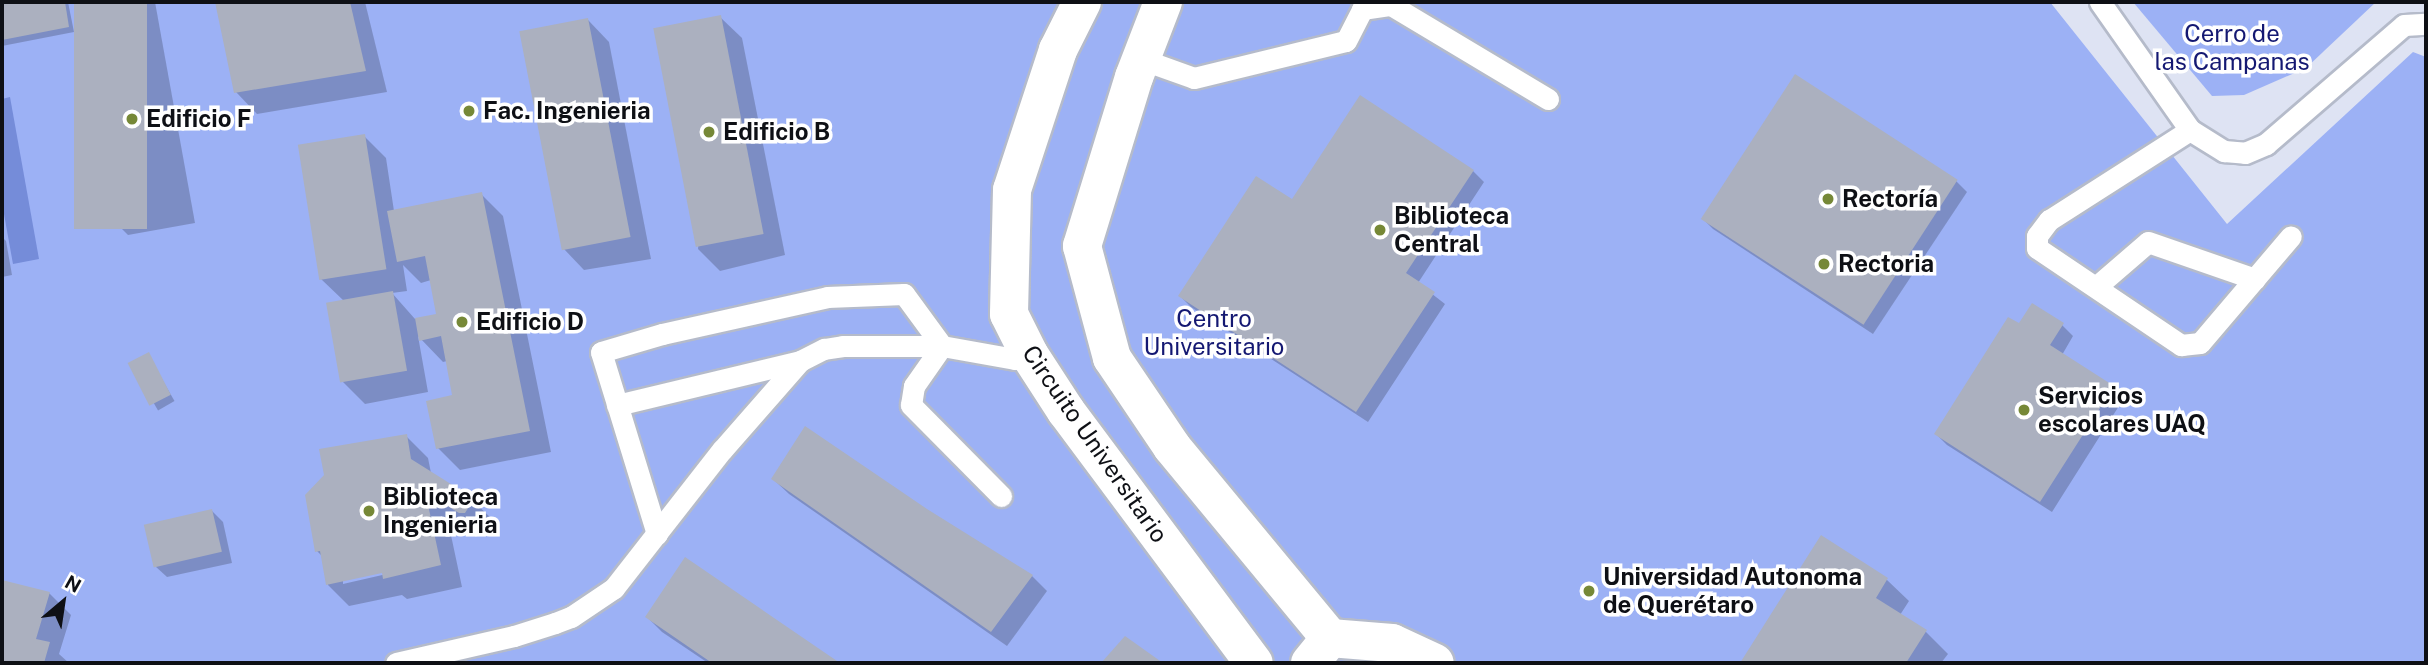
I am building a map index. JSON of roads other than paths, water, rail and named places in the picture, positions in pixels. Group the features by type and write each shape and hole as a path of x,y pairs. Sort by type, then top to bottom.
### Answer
{"street":[{"name":"Circuito Universitario","path":"1082,2 1059,50 1012,190 1009,314 1029,354 1066,411 1254,663"},
{"path":"1163,2 1141,59 1082,246 1112,358 1172,447 1320,651 1392,643 1435,663"}],"lane":[{"path":"2100,2 2190,131 2224,151 2245,153 2266,144 2404,25 2426,24"},
{"path":"1141,59 1194,78 1346,41 1362,9 1391,5 1548,99"},
{"path":"2190,131 2049,220 2036,236 2037,248 2181,345 2200,343 2291,236"},
{"path":"2097,286 2148,242 2255,279"},
{"path":"657,534 601,352 662,334 827,297 904,294 942,346"},
{"path":"617,405 800,361 824,349 842,346 942,346 1015,359 1029,354"},
{"path":"942,346 915,386 911,405 1002,496"},
{"path":"396,663 514,636 571,617 614,588 730,441 800,361"}],"place":[{"name":"Fac. Ingenieria","path":"469,111"},
{"name":"Edificio F","path":"132,119"},
{"name":"Edificio B","path":"709,132"},
{"name":"Rectoría","path":"1828,199"},
{"name":"Biblioteca Central","path":"1380,230"},
{"name":"Rectoria","path":"1824,264"},
{"name":"Edificio D","path":"462,322"},
{"name":"Servicios escolares UAQ","path":"2024,410"},
{"name":"Biblioteca Ingenieria","path":"369,511"},
{"name":"Universidad Autonoma de Querétaro","path":"1589,591"}],"park label":[{"name":"Cerro de las Campanas","path":"2232,48"},
{"name":"Centro Universitario","path":"1214,333"}]}
